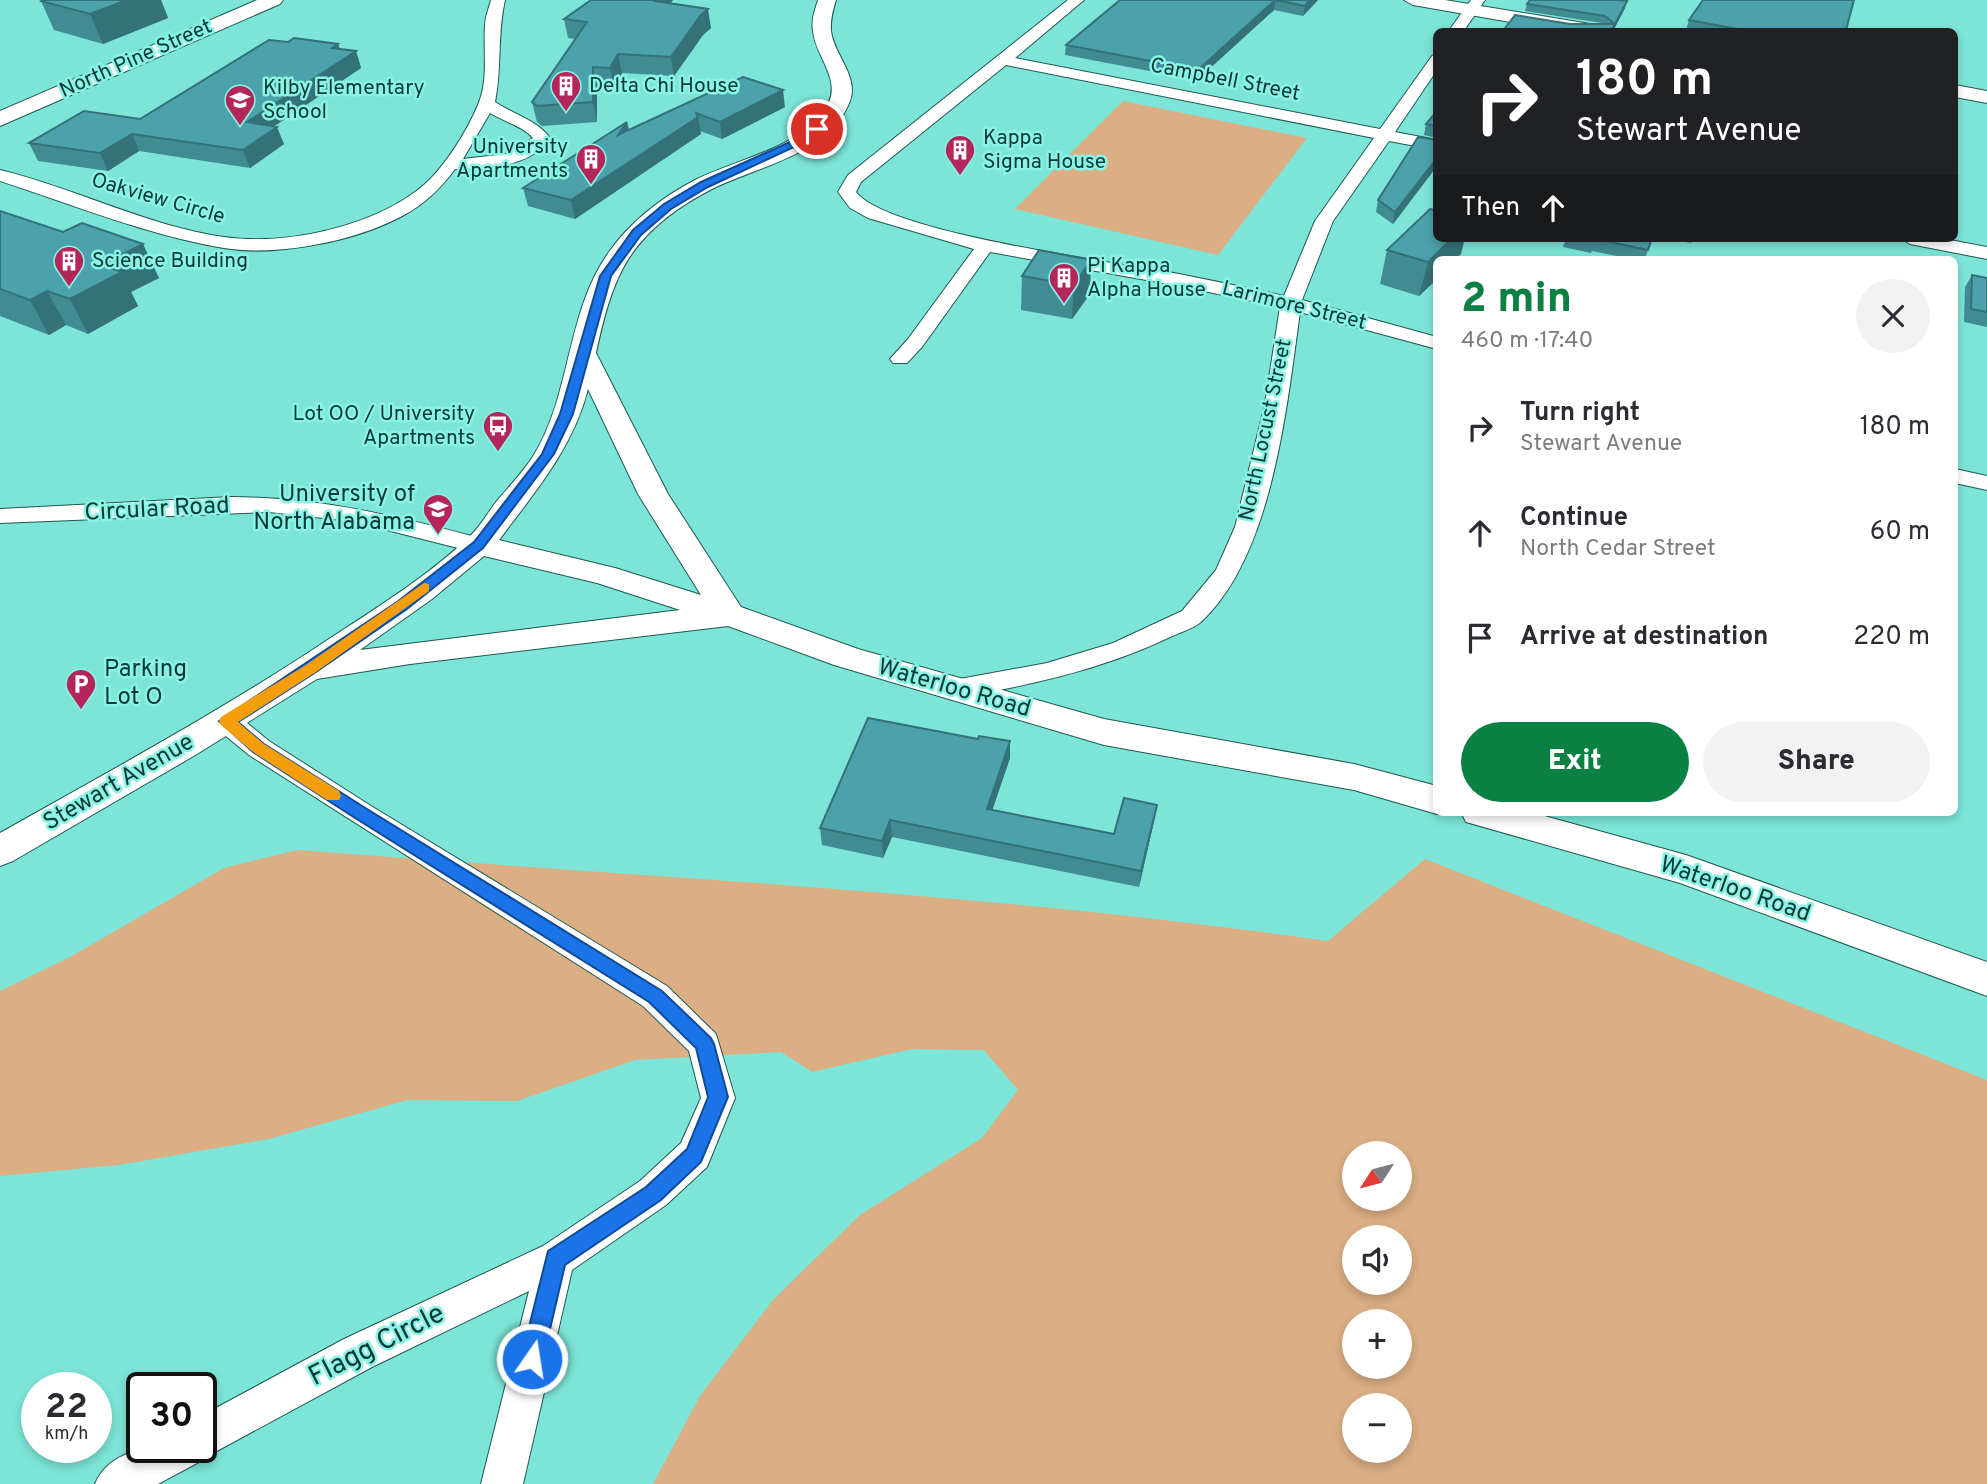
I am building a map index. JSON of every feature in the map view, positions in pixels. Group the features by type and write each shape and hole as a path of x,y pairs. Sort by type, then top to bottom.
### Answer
{"main road":[{"name":"North Pine Street","path":"0,119 273,0"}],"street":[{"name":"Oakview Circle","path":"0,175 181,233 226,243 284,243 346,232 398,211 432,187 451,164 487,104 493,76 492,23 498,0"},
{"name":"Stewart Avenue","path":"0,851 311,669 402,606 478,545 548,454 567,414 594,308 605,276 637,232 667,207 705,184 804,139 830,119 842,98 841,78 822,41 820,23 827,0"},
{"path":"1004,60 1077,0"},
{"path":"1413,0 1474,5 1583,28"},
{"path":"1458,28 1474,5"},
{"name":"Campbell Street","path":"1004,60 1433,144"},
{"name":"Larimore Street","path":"1004,60 854,179 847,192 856,204 874,214 985,246 1180,280 1291,303 1433,342"},
{"name":"North Locust Street","path":"953,689 1048,672 1122,649 1192,617 1227,573 1247,527 1276,404 1291,303 1324,221 1382,134 1433,65"},
{"path":"1958,92 1987,97"},
{"path":"451,164 506,160 532,150 543,139 531,125 511,119 487,104"},
{"path":"1930,242 1987,253"},
{"path":"900,359 915,343 985,246"},
{"path":"311,669 410,653 730,615 653,494 584,354"},
{"path":"1958,477 1987,483"},
{"name":"Circular Road","path":"0,516 37,517 233,505 307,507 375,519 478,545"},
{"name":"Waterloo Road","path":"478,545 604,575 730,615 846,657 1104,732 1354,777 1433,799"},
{"name":"Flagg Circle","path":"217,1429 358,1353 556,1259 653,1194 694,1155 718,1097 704,1044 655,996 361,814 259,748 226,721"},
{"name":"Waterloo Road","path":"1493,816 1686,870 1987,979"},
{"path":"502,1484 556,1259"},
{"path":"116,1484 155,1463"}],"shaded area":[{"path":"1123,101 1307,138 1218,255 1015,209"},
{"path":"297,850 942,898 1200,924 1328,941 1425,859 1987,1080 1987,1484 653,1484 700,1396 773,1300 860,1215 982,1138 1018,1090 984,1050 912,1049 812,1072 781,1052 635,1060 517,1101 407,1100 269,1139 119,1165 0,1176 0,991 70,957 224,868"}],"building":[{"path":"42,0 127,0 90,14"},
{"path":"591,0 656,0 708,9 671,57 618,54 610,68 593,67 593,102 537,106 532,102 587,22 564,19"},
{"path":"1120,0 1275,0 1198,70 1066,45"},
{"path":"1275,0 1310,0 1305,6"},
{"path":"1530,0 1627,1 1615,24 1605,16 1527,4"},
{"path":"1703,0 1854,0 1847,28 1732,28 1689,20"},
{"path":"1515,15 1570,24 1615,24 1613,28 1505,28"},
{"path":"294,38 338,44 332,48 356,51 247,122 277,127 243,150 132,134 100,153 29,143 84,111 140,119 269,40 288,42"},
{"path":"743,77 783,90 720,122 696,113 698,117 571,200 523,188 627,122 618,135"},
{"path":"1433,116 1433,125 1426,124"},
{"path":"1418,137 1433,139 1433,163 1395,212 1378,200"},
{"path":"1430,209 1433,210 1433,242 1448,242 1428,262 1387,250"},
{"path":"0,211 63,232 82,223 143,244 101,265 122,272 70,299 47,291 30,300 0,289"},
{"path":"1610,242 1651,242 1648,250"},
{"path":"1039,250 1091,260 1074,285 1022,276"},
{"path":"1972,275 1987,278 1987,312 1971,309"},
{"path":"868,718 978,739 979,736 1010,741 987,809 1114,834 1124,798 1157,805 1141,871 890,820 882,841 820,828"}],"slow traffic":[{"path":"333,796 259,748 226,721 311,669 424,588"}],"place":[{"name":"Delta Chi House","path":"566,113"},
{"name":"Kilby Elementary School","path":"240,127"},
{"name":"Kappa Sigma House","path":"960,177"},
{"name":"University Apartments","path":"591,186"},
{"name":"Science Building","path":"69,288"},
{"name":"Pi Kappa Alpha House","path":"1064,305"},
{"name":"Lot OO / University Apartments","path":"498,453"},
{"name":"University of North Alabama","path":"438,536"},
{"name":"Parking Lot O","path":"81,711"}],"route":[{"path":"532,1359 556,1259 653,1194 694,1155 718,1097 704,1044 655,996 361,814 259,748 226,721 311,669 402,606 478,545 548,454 567,414 594,308 605,276 637,232 667,207 705,184 804,139 817,129"}]}
